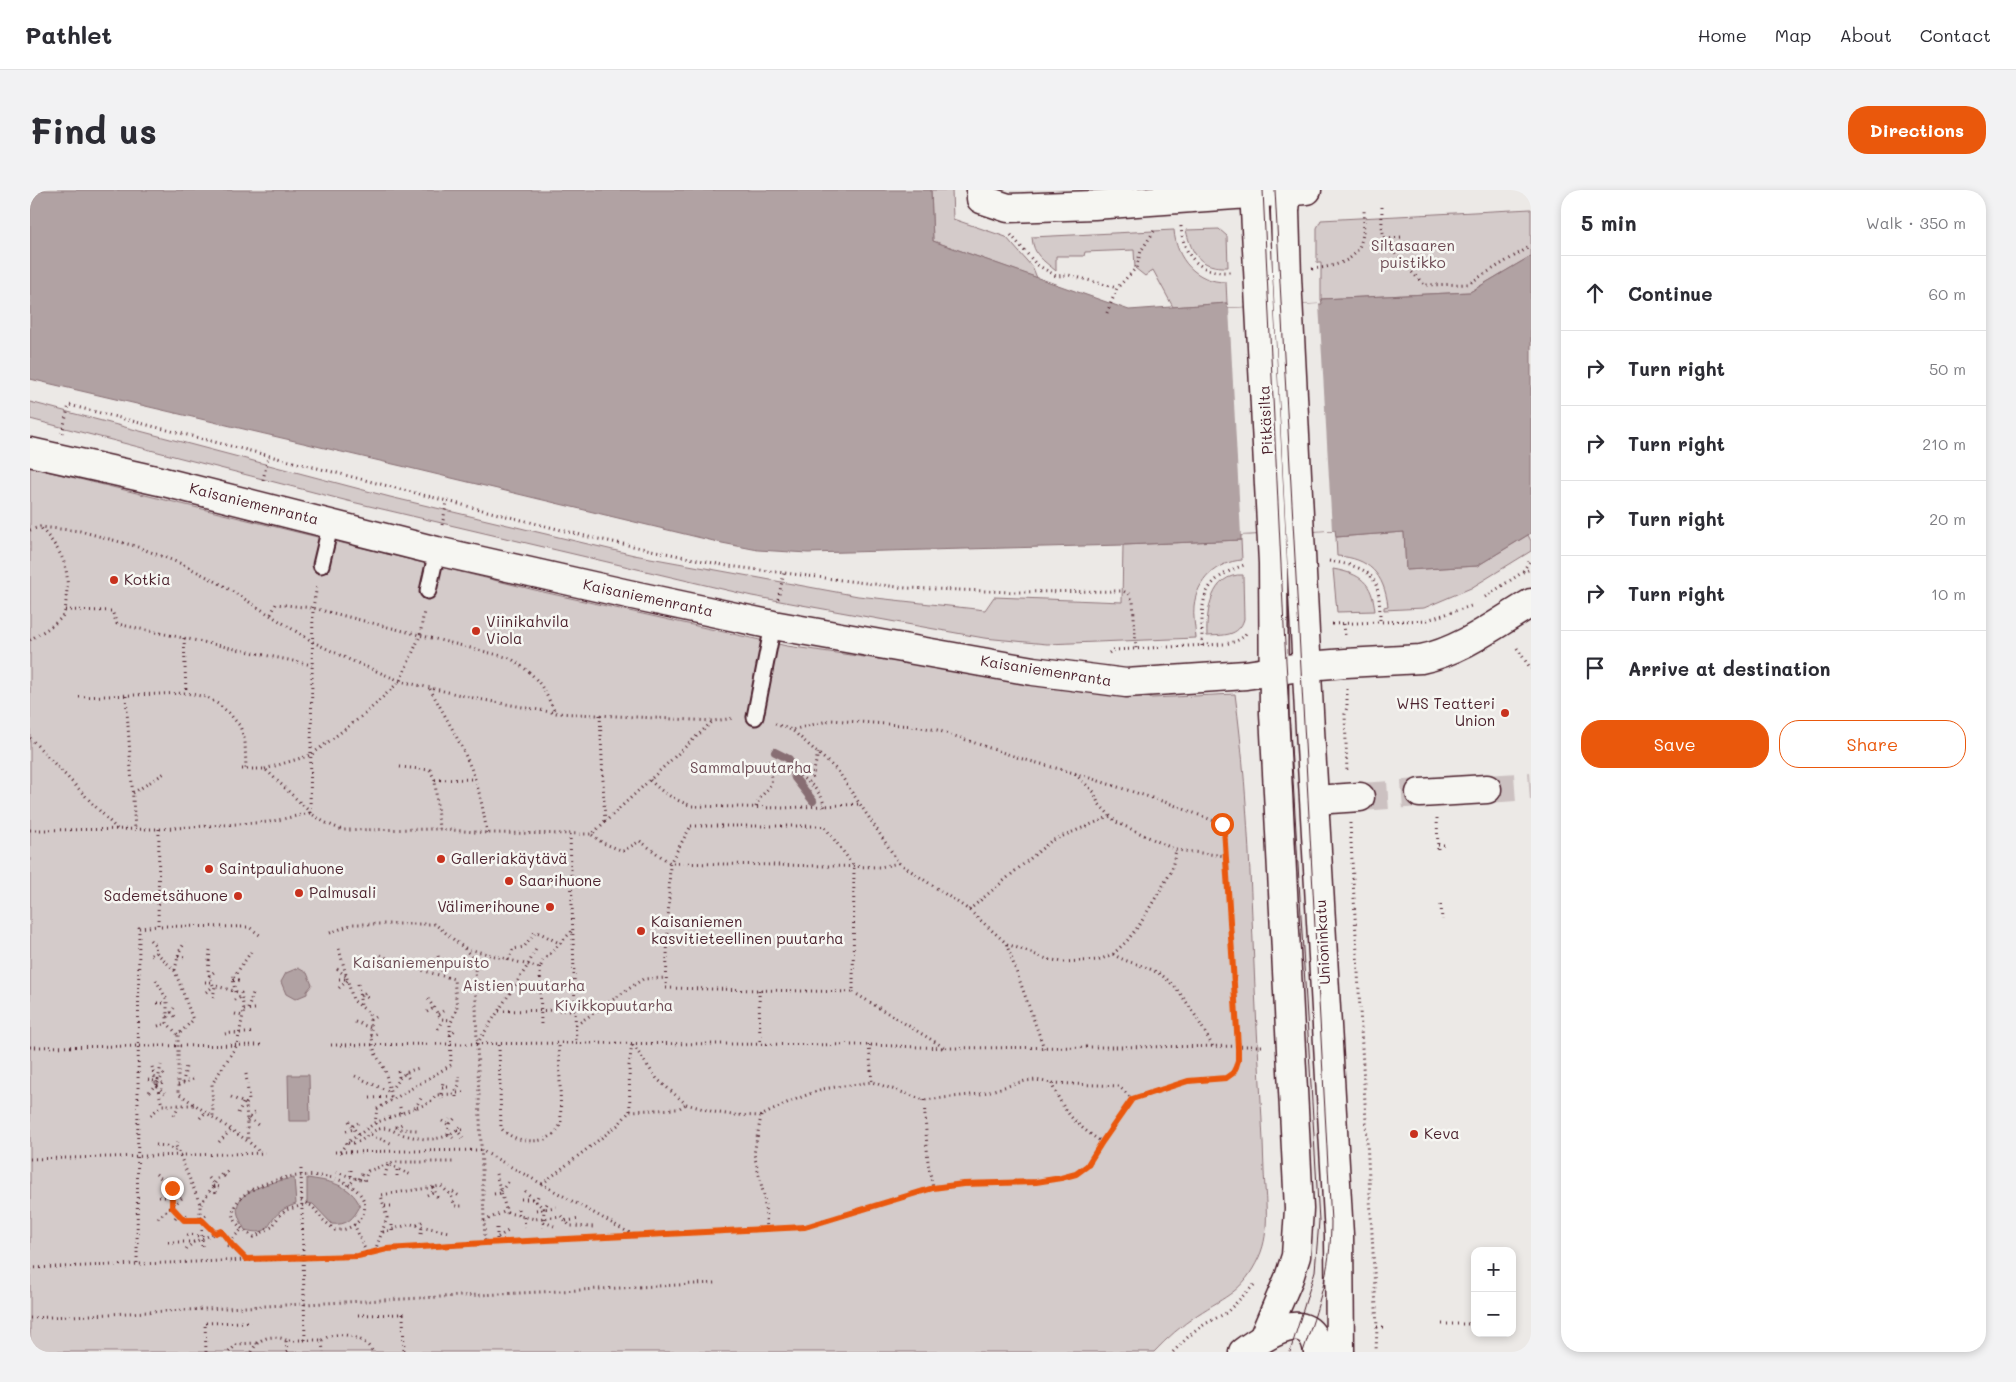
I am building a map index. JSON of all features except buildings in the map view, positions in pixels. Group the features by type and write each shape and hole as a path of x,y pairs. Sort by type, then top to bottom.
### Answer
{"main road":[{"path":"981,190 981,199 1008,208 1094,205 1255,192 1293,191"},
{"name":"Pitkäsilta","path":"1293,191 1286,228 1301,532"},
{"name":"Pitkäsilta","path":"1255,192 1272,534 1274,671"},
{"name":"Kaisaniemenranta","path":"30,452 164,482 331,523 438,541 775,616 1081,678 1126,683 1246,675 1308,666 1432,657 1457,646 1531,603"},
{"name":"Unioninkatu","path":"1301,532 1339,1235 1340,1352"},
{"path":"1253,1344 1289,1278 1296,1256 1299,1209 1274,713 1274,671"},
{"path":"1428,803 1487,789"},
{"path":"1315,800 1354,798"},
{"path":"1253,1344 1289,1327 1299,1327 1311,1332 1318,1352"}],"lane":[{"path":"321,565 331,523"},
{"path":"428,591 438,541"},
{"path":"755,716 775,616"}],"path":[{"path":"1312,269 1332,267 1348,260 1357,252 1365,233 1364,208"},
{"path":"1382,208 1384,238 1425,285 1468,284 1531,246"},
{"path":"1180,222 1184,245 1188,253 1202,267 1219,273 1237,272"},
{"path":"1008,232 1036,264 1056,276 1069,275 1117,288"},
{"path":"1107,313 1117,288 1136,268 1141,251 1152,236"},
{"path":"1384,238 1404,237"},
{"path":"60,437 68,405 589,537 728,566 906,588 1014,592 1123,591 1130,594 1133,600 1136,649"},
{"path":"261,487 268,457"},
{"path":"438,541 447,502"},
{"path":"30,640 61,617 65,610 68,584 64,561 56,546 40,527"},
{"path":"30,530 40,527 80,530 135,546 182,564 219,583 313,642 350,660 400,680 430,688 556,713 713,720 755,716 792,730 838,771 899,863 969,910 1006,944 1047,959 1062,962 1099,960 1113,954 1127,941 1140,924 1167,880 1171,872 1176,850"},
{"path":"1523,572 1531,559"},
{"path":"1325,560 1355,566 1371,578 1377,585 1379,592 1380,623"},
{"path":"1202,646 1202,608 1210,587 1221,575 1250,564"},
{"path":"310,813 314,608 321,565"},
{"path":"1376,1352 1377,1327 1354,798 1345,720 1347,707 1344,624 1426,620 1471,606 1523,572 1531,569"},
{"path":"775,616 784,573"},
{"path":"79,696 186,693 206,697 218,704 240,726 245,741 244,769 265,769 311,755 366,712 400,680 420,636 428,591"},
{"path":"271,614 276,604 314,608 510,658 530,671 538,680 556,713"},
{"path":"65,610 112,611 117,624 312,665"},
{"path":"1081,678 1095,663 1113,650 1225,644 1235,642 1244,636 1248,629"},
{"path":"1244,636 1246,675"},
{"path":"184,638 186,693"},
{"path":"1517,648 1531,669"},
{"path":"430,688 445,714 475,779 482,803 487,833"},
{"path":"126,696 135,829"},
{"path":"600,715 604,823"},
{"path":"592,834 713,720"},
{"path":"30,1268 358,1256 387,1249 805,1227 933,1188 963,1184 1036,1182 1076,1174 1087,1166 1132,1099 1188,1081 1226,1078 1233,1073 1238,1060 1238,1047 1224,828 1218,821 937,730 914,726 831,720 792,730"},
{"path":"30,738 117,829"},
{"path":"809,782 813,775 818,754"},
{"path":"756,807 758,798 771,784 769,762 774,761 809,782 821,796 825,807"},
{"path":"400,767 430,770 434,780 439,829"},
{"path":"265,769 310,813 342,830 439,829 487,833 592,834 603,843 623,851 640,841 670,863 854,866 880,866 899,863"},
{"path":"133,793 166,772"},
{"path":"1074,773 1094,792 1098,803 1116,822 1176,850 1226,856"},
{"path":"434,780 475,779"},
{"path":"650,780 662,792 692,806 825,807 860,804"},
{"path":"1428,803 1438,851"},
{"path":"30,830 158,829 269,822 310,813"},
{"path":"969,910 1050,841 1111,816"},
{"path":"853,992 854,866 824,826 691,826 670,863 666,988 853,992 945,1048"},
{"path":"158,829 158,926"},
{"path":"570,834 576,1043"},
{"path":"1438,845 1445,845"},
{"path":"1441,905 1442,920"},
{"path":"330,933 353,924 434,924 464,948 475,961 485,1243"},
{"path":"137,1263 139,928 158,926 249,927 261,936"},
{"path":"541,1025 540,968 543,961 572,931"},
{"path":"508,960 513,949 524,948 535,932 542,933 547,938 560,943"},
{"path":"150,940 154,944 159,956 175,971 193,1020 178,1035"},
{"path":"154,944 156,940"},
{"path":"175,971 178,953 185,942"},
{"path":"1006,944 1044,1048"},
{"path":"464,948 540,968"},
{"path":"338,949 353,1000 369,1013 375,1053 385,1070 391,1099"},
{"path":"477,1045 528,965 536,949"},
{"path":"210,950 208,972 211,982 215,986 240,993 244,1010 237,1045 212,1084 213,1117"},
{"path":"151,955 156,952"},
{"path":"159,956 162,952"},
{"path":"235,992 233,980 250,952"},
{"path":"178,953 186,957"},
{"path":"1113,954 1123,960 1158,972 1196,1014 1213,1047"},
{"path":"375,1123 377,1109 451,1065 450,1025 457,1008 454,979 398,964 381,955"},
{"path":"438,956 444,976"},
{"path":"441,967 447,965"},
{"path":"337,969 347,978"},
{"path":"209,976 214,972"},
{"path":"231,972 236,974"},
{"path":"338,979 347,978"},
{"path":"338,988 347,978"},
{"path":"575,1026 643,979 666,978"},
{"path":"156,980 167,1001 167,1023 178,1035 178,1094 248,1142 259,1154"},
{"path":"233,980 239,980"},
{"path":"205,982 211,982"},
{"path":"358,984 363,994 368,998"},
{"path":"206,992 215,986"},
{"path":"213,998 215,986"},
{"path":"248,1009 254,990"},
{"path":"760,990 760,1044"},
{"path":"157,1003 167,1001 171,994"},
{"path":"361,1006 363,994"},
{"path":"234,1000 241,997"},
{"path":"428,999 442,1020"},
{"path":"251,1000 256,1000"},
{"path":"167,1018 174,1008"},
{"path":"427,1012 434,1008"},
{"path":"244,1010 255,1009"},
{"path":"499,1011 575,1010"},
{"path":"438,1014 443,1011"},
{"path":"171,1012 177,1019"},
{"path":"234,1014 242,1016"},
{"path":"370,1020 375,1017"},
{"path":"442,1020 452,1020"},
{"path":"438,1029 442,1020"},
{"path":"355,1022 371,1028"},
{"path":"158,1026 167,1023"},
{"path":"450,1036 457,1028"},
{"path":"225,1034 230,1032 239,1035 254,1032"},
{"path":"371,1036 379,1033"},
{"path":"331,1045 576,1043 869,1045 945,1048 1267,1046"},
{"path":"499,1044 502,1128 506,1134 529,1140 541,1140 551,1136 561,1123 559,1044"},
{"path":"632,1044 657,1079 686,1104 714,1112 761,1116 822,1089 872,1082 924,1100 980,1094 1025,1080 1119,1086 1132,1099"},
{"path":"542,1184 618,1125 630,1111 629,1066 632,1044"},
{"path":"30,1047 265,1045"},
{"path":"869,1045 872,1082"},
{"path":"156,1083 160,1064"},
{"path":"183,1083 186,1066"},
{"path":"152,1067 162,1105"},
{"path":"390,1092 399,1077 410,1070 420,1068"},
{"path":"398,1071 399,1077"},
{"path":"149,1092 165,1072"},
{"path":"405,1073 409,1079"},
{"path":"246,1074 248,1142"},
{"path":"355,1076 390,1092"},
{"path":"369,1076 369,1081"},
{"path":"456,1098 456,1092 461,1084 459,1076"},
{"path":"178,1085 196,1078"},
{"path":"148,1080 164,1083"},
{"path":"442,1099 443,1082"},
{"path":"156,1083 164,1092"},
{"path":"1050,1083 1070,1118 1102,1142"},
{"path":"437,1087 441,1093"},
{"path":"442,1087 448,1087"},
{"path":"340,1152 347,1143 375,1123 387,1117 401,1114 429,1103 436,1095 441,1093 464,1092"},
{"path":"238,1113 253,1095"},
{"path":"231,1098 246,1102"},
{"path":"370,1098 391,1099"},
{"path":"415,1109 416,1103 422,1098"},
{"path":"924,1100 928,1163 933,1188"},
{"path":"630,1111 678,1109 686,1104"},
{"path":"151,1115 162,1105 195,1105"},
{"path":"174,1115 180,1105"},
{"path":"400,1107 401,1114"},
{"path":"200,1118 206,1112"},
{"path":"248,1120 255,1112"},
{"path":"761,1116 754,1154 764,1196 768,1229"},
{"path":"449,1126 456,1118"},
{"path":"448,1134 450,1119"},
{"path":"248,1120 258,1125"},
{"path":"349,1121 358,1135"},
{"path":"442,1121 449,1126"},
{"path":"346,1131 358,1123"},
{"path":"395,1128 402,1124"},
{"path":"395,1128 399,1134 435,1140 457,1130 463,1124"},
{"path":"347,1143 358,1143 379,1129 416,1130"},
{"path":"219,1142 231,1130"},
{"path":"457,1130 464,1130"},
{"path":"457,1130 463,1138"},
{"path":"371,1134 376,1139 382,1138 393,1144"},
{"path":"448,1134 453,1138"},
{"path":"178,1142 176,1146 200,1204 201,1219 215,1233"},
{"path":"156,1145 166,1146 179,1153"},
{"path":"335,1152 481,1150 636,1236"},
{"path":"30,1159 179,1153 266,1153"},
{"path":"336,1172 364,1181 368,1171 376,1166 394,1162 453,1162"},
{"path":"388,1164 411,1175"},
{"path":"385,1176 388,1164"},
{"path":"301,1169 305,1340"},
{"path":"397,1176 398,1169"},
{"path":"200,1204 221,1174 223,1176 229,1170"},
{"path":"351,1170 351,1176"},
{"path":"156,1174 172,1188"},
{"path":"348,1186 362,1174"},
{"path":"496,1174 508,1213"},
{"path":"223,1176 228,1179"},
{"path":"323,1176 348,1186 358,1191 363,1198 365,1210 360,1221 348,1230 335,1230 323,1220 312,1206 301,1203 286,1210 279,1216 272,1227 254,1237 241,1230 234,1218 238,1200 246,1192 275,1179 323,1176"},
{"path":"209,1178 216,1193"},
{"path":"494,1194 501,1192 508,1181"},
{"path":"176,1184 172,1188 172,1207 183,1219 201,1219 208,1214"},
{"path":"214,1186 220,1187"},
{"path":"375,1252 387,1218 381,1195 434,1189 441,1186 452,1194 461,1197"},
{"path":"427,1195 434,1189"},
{"path":"434,1189 438,1199"},
{"path":"452,1194 456,1189"},
{"path":"525,1191 544,1209"},
{"path":"535,1200 539,1193"},
{"path":"452,1194 455,1206 463,1206"},
{"path":"159,1197 172,1197"},
{"path":"158,1218 182,1198"},
{"path":"521,1199 535,1200"},
{"path":"543,1228 544,1209 548,1202"},
{"path":"385,1206 394,1206"},
{"path":"536,1210 556,1207"},
{"path":"518,1209 519,1216"},
{"path":"484,1221 504,1212 544,1220 561,1216 570,1226 595,1227"},
{"path":"175,1218 178,1214"},
{"path":"183,1219 188,1214"},
{"path":"524,1217 524,1226"},
{"path":"566,1221 580,1219"},
{"path":"409,1220 409,1225"},
{"path":"417,1225 425,1220"},
{"path":"544,1220 554,1226"},
{"path":"354,1224 367,1254"},
{"path":"382,1232 409,1225 448,1232"},
{"path":"421,1234 422,1226"},
{"path":"497,1228 498,1242"},
{"path":"202,1230 202,1246"},
{"path":"227,1246 241,1230"},
{"path":"186,1249 202,1237 221,1231 246,1259"},
{"path":"498,1237 508,1231"},
{"path":"187,1235 202,1237"},
{"path":"168,1242 194,1242"},
{"path":"1173,1352 1189,1336 1205,1324 1226,1313 1255,1284 1259,1276"},
{"path":"30,1318 716,1283"},
{"path":"358,1316 403,1314 404,1352"},
{"path":"206,1352 205,1323 251,1322"},
{"path":"1442,1324 1471,1324"},
{"path":"1377,1327 1387,1327"},
{"path":"252,1352 267,1337 278,1336 286,1340 322,1340 328,1336 351,1336 363,1341 373,1352"},
{"path":"286,1340 287,1352"},
{"path":"322,1340 323,1352"},
{"path":"229,1352 237,1344 258,1344"}],"green space":[{"path":"931,190 952,190 953,219 1006,237 1033,268 1037,278 933,241"},
{"name":"Siltasaaren puistikko","path":"1531,209 1531,256 1470,292 1321,299 1321,263 1317,263 1317,228 1321,220"},
{"path":"1219,229 1227,236 1228,267 1210,265 1199,258 1191,246 1186,230"},
{"path":"1174,230 1179,250 1183,259 1190,267 1206,278 1226,282 1227,303 1173,307 1153,270 1145,276 1135,268 1134,250 1085,252 1084,256 1056,256 1056,271 1037,253 1032,237"},
{"path":"30,402 390,497 634,555 858,596 985,610 994,597 1122,602 1123,545 1241,540 1242,560 1224,564 1216,569 1209,574 1199,588 1194,610 1196,638 1047,644 984,638 752,596 348,501 30,419"},
{"name":"Kaisaniemenpuisto","path":"30,467 543,592 787,646 1152,698 1235,694 1247,826 1266,1214 1263,1247 1253,1269 1233,1292 1185,1323 1154,1352 30,1352"},
{"path":"1404,532 1406,570 1477,566 1528,535 1531,541 1531,551 1471,588 1424,608 1384,610 1384,607 1388,606 1379,577 1366,564 1358,560 1337,556 1336,537"},
{"path":"1333,569 1358,577 1368,586 1375,611 1337,612"},
{"path":"1243,575 1244,619 1242,625 1230,634 1207,636 1210,606 1217,587 1224,580 1232,576"}],"shaded area":[{"path":"30,190 931,190 933,241 1129,310 1227,303 1228,308 1322,304 1321,299 1470,292 1531,256 1531,533 1477,566 1406,570 1404,532 1336,537 1335,530 1241,535 1241,540 808,553 758,550 722,543 30,379"},
{"path":"298,968 307,973 312,985 307,994 295,999 286,994 281,982 286,973"},
{"path":"288,1075 309,1075 310,1121 289,1121"},
{"path":"294,1178 296,1204 281,1211 268,1228 260,1232 245,1230 237,1211 241,1198 254,1189"},
{"path":"307,1178 331,1182 345,1188 360,1206 355,1214 342,1224 332,1224 313,1204 307,1203"}],"pier":[{"path":"1319,304 1332,530 1241,535 1229,308"}],"waterway":[{"path":"775,752 789,759 795,778 813,801"}],"tunnel":[{"path":"1487,789 1531,786"},
{"path":"1360,797 1420,793"}],"tram line":[{"path":"1263,190 1284,627 1319,1221 1315,1271 1290,1352"},
{"path":"1275,190 1331,1222 1326,1273 1303,1352"}],"place":[{"name":"Kotkia","path":"114,580"},
{"name":"Viinikahvila Viola","path":"476,631"},
{"name":"WHS Teatteri Union","path":"1505,713"},
{"name":"Galleriakäytävä","path":"441,859"},
{"name":"Saintpauliahuone","path":"209,869"},
{"name":"Saarihuone","path":"509,881"},
{"name":"Palmusali","path":"299,893"},
{"name":"Sademetsähuone","path":"238,896"},
{"name":"Välimerihoune","path":"550,907"},
{"name":"Kaisaniemen kasvitieteellinen puutarha","path":"641,931"},
{"name":"Keva","path":"1414,1134"}],"route":[{"path":"172,1188 172,1207 184,1220 202,1220 215,1233 221,1231 246,1259 358,1256 387,1249 805,1227 933,1188 963,1184 1036,1182 1076,1174 1087,1166 1132,1099 1188,1081 1226,1078 1233,1073 1236,1067 1238,1047 1224,828 1222,824"}],"park label":[{"name":"Sammalpuutarha","path":"751,768"},
{"name":"Aistien puutarha","path":"524,986"},
{"name":"Kivikkopuutarha","path":"614,1006"}]}
